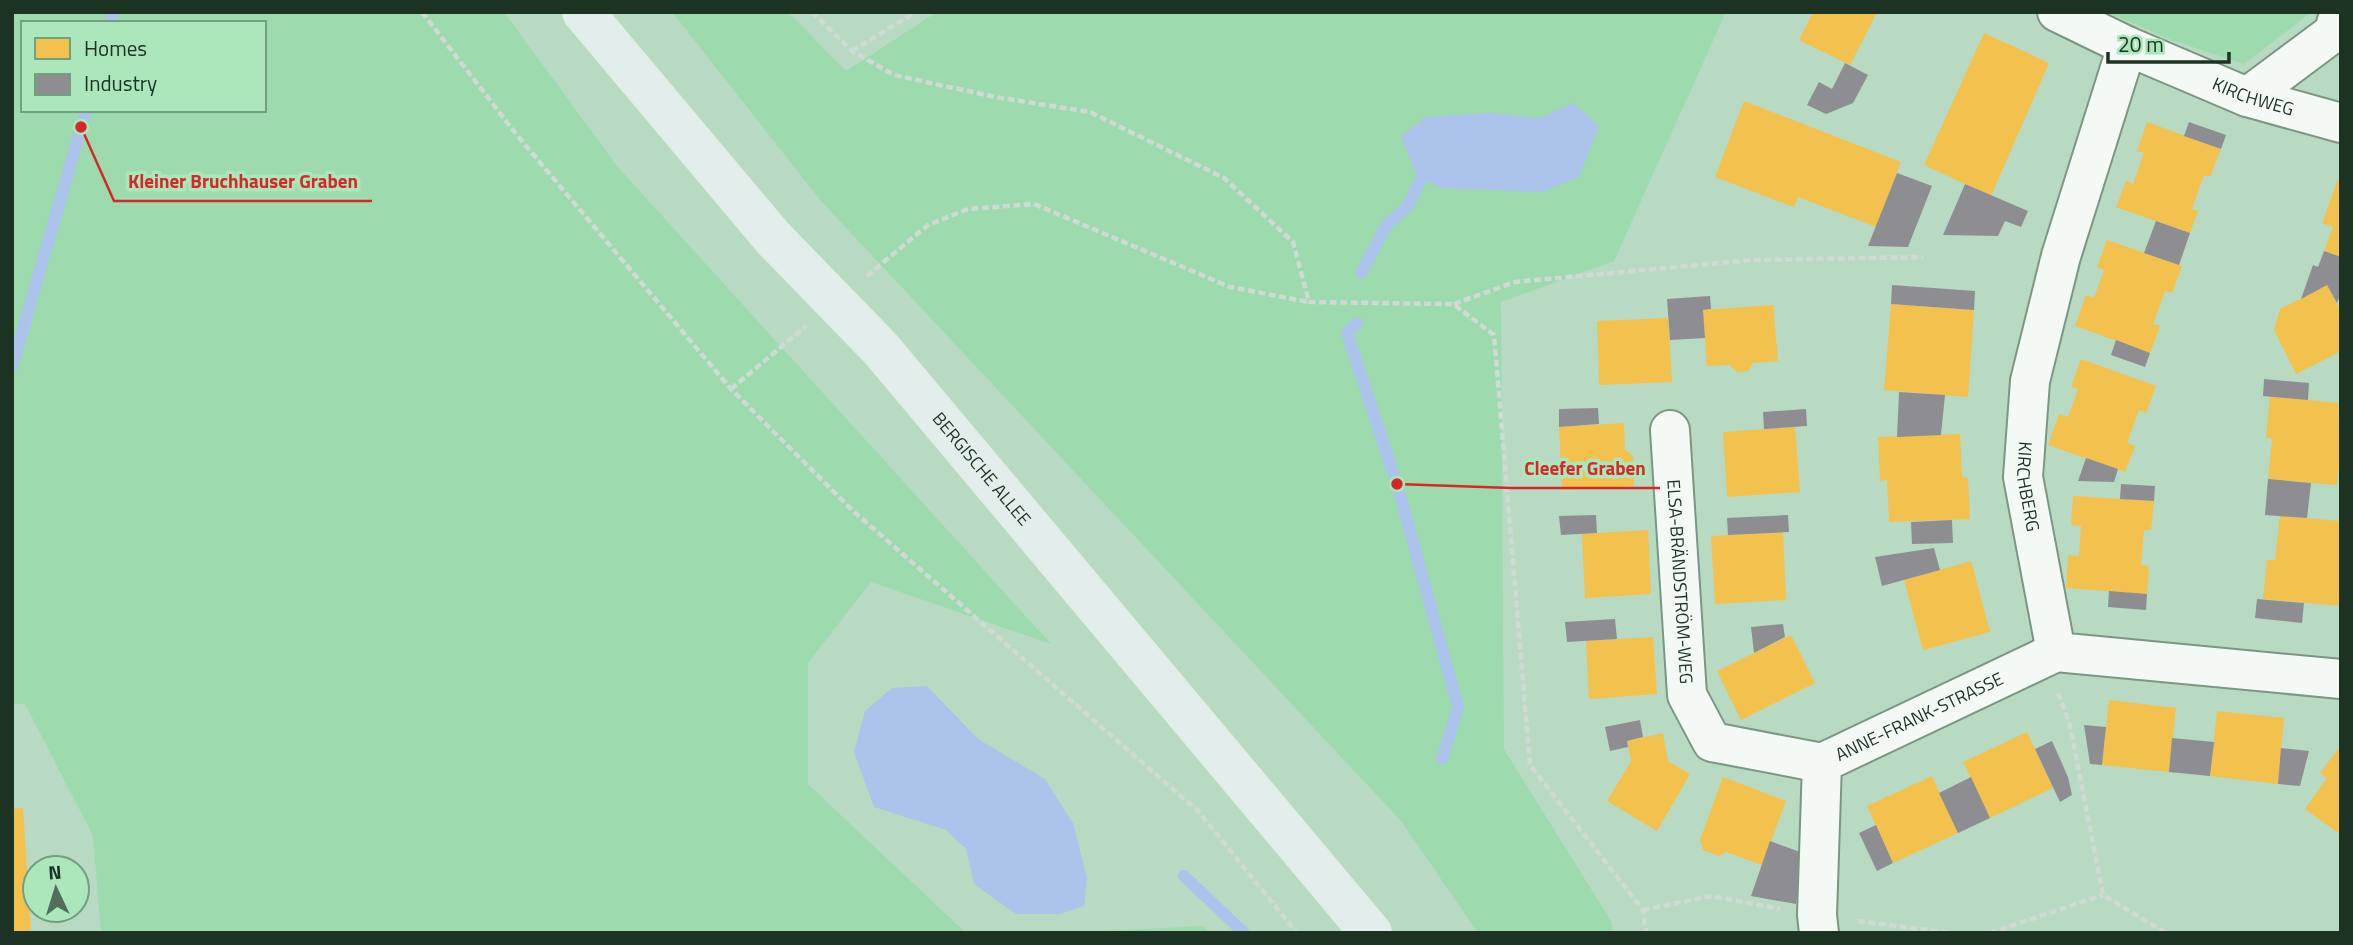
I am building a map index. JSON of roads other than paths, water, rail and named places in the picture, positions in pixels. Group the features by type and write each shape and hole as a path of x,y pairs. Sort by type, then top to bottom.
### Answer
{"main road":[{"name":"BERGISCHE ALLEE","path":"583,12 773,238 880,348 1371,933"}],"street":[{"name":"KIRCHWEG","path":"2057,12 2127,46 2247,97 2341,123"},
{"path":"2247,97 2333,33 2340,12"},
{"name":"KIRCHBERG","path":"2049,654 2023,477 2030,381 2061,256 2127,46"},
{"name":"ELSA-BRÄNDSTRÖM-WEG","path":"1670,430 1687,695 1712,742 1822,763"},
{"path":"2049,654 2341,679"},
{"name":"ANNE-FRANK-STRASSE","path":"1819,933 1817,915 1822,763 2049,654"}],"water":[{"path":"1573,103 1599,126 1579,177 1542,192 1440,188 1416,173 1401,137 1425,117 1490,113 1540,118"},
{"path":"927,686 978,739 1045,779 1073,823 1087,878 1084,906 1060,914 1016,914 974,884 966,849 946,830 874,807 854,752 865,711 892,688"}],"waterway":[{"path":"111,21 113,12"},
{"path":"12,367 85,112"},
{"path":"1361,273 1387,224 1407,207 1422,177"},
{"path":"1357,323 1347,333 1397,484 1458,707 1442,759"},
{"path":"1184,876 1244,933"}],"place":[{"name":"Kleiner Bruchhauser Graben","path":"81,127"},
{"name":"Cleefer Graben","path":"1397,484"}]}
